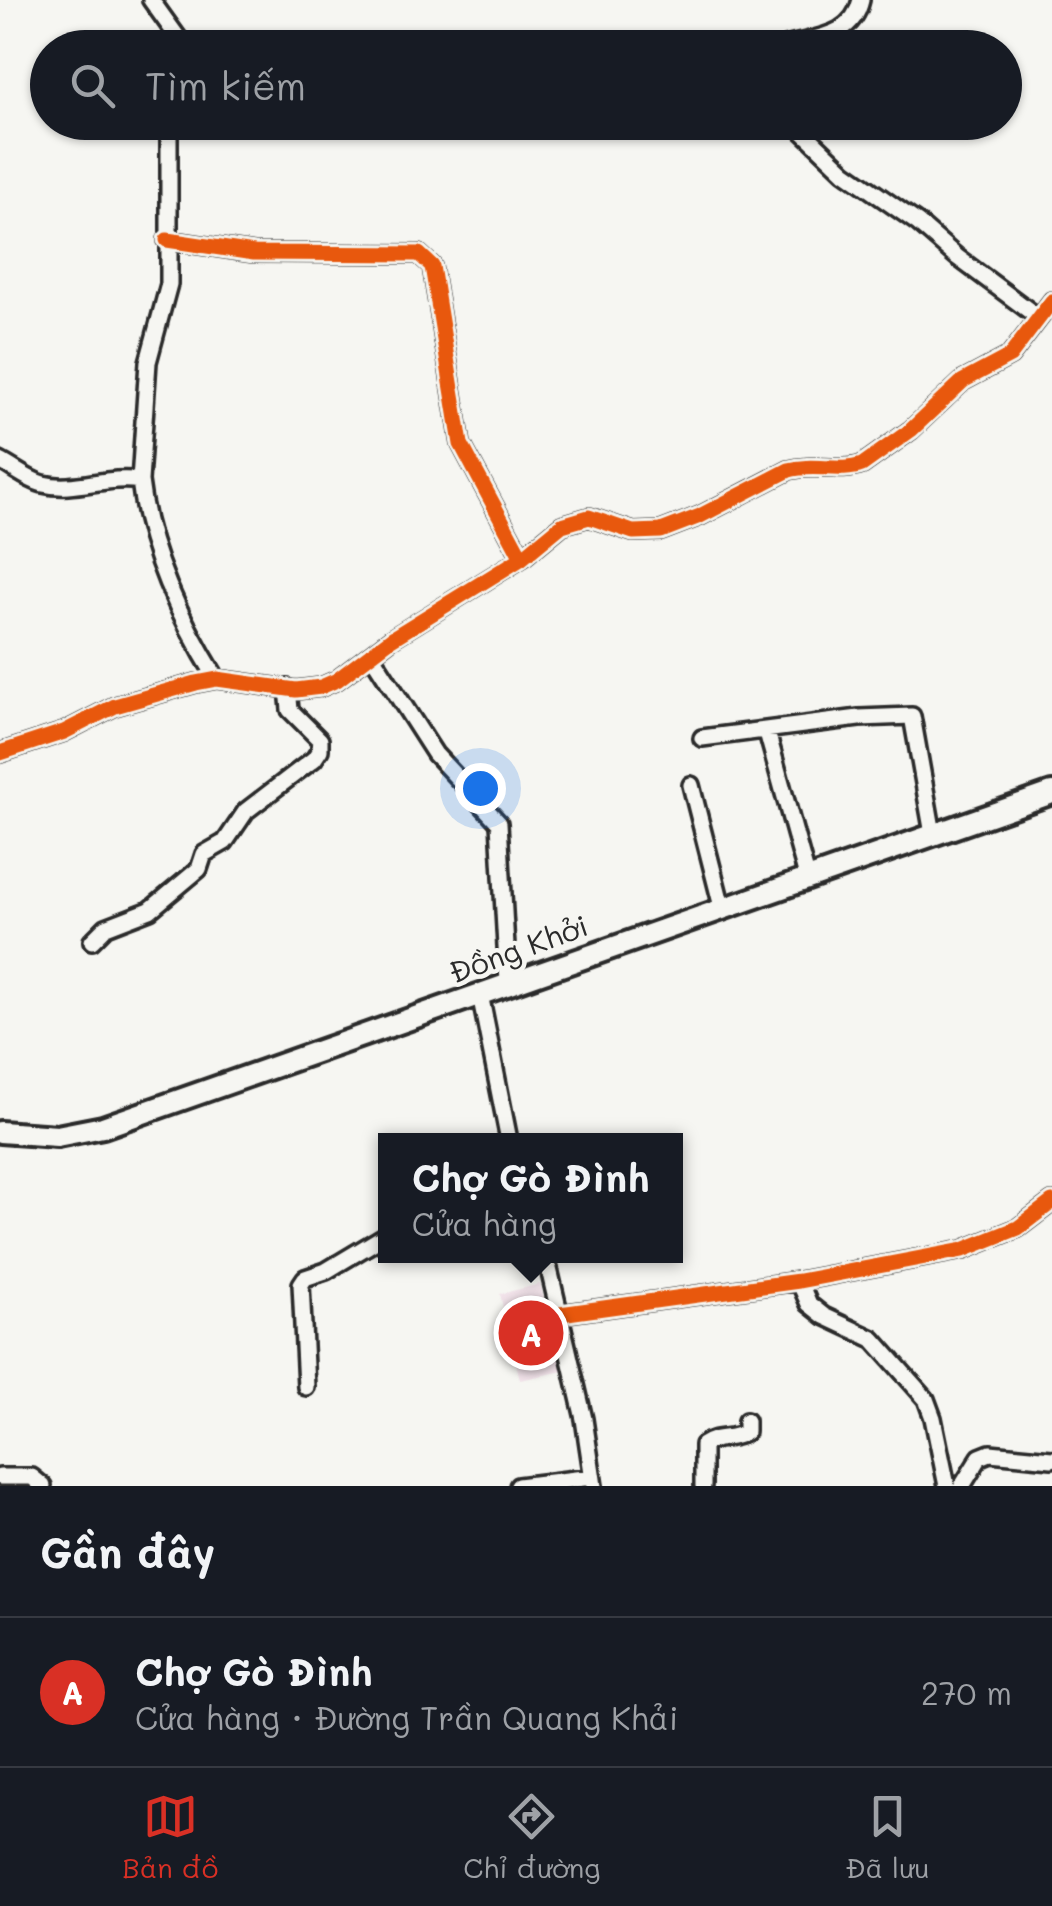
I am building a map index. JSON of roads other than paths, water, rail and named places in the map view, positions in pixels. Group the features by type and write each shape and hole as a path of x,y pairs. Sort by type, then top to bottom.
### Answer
{"main road":[{"name":"Đồng Khởi","path":"0,1132 57,1136 103,1127 1052,793"}],"street":[{"path":"151,0 173,30"},
{"path":"838,30 857,16 860,0"},
{"path":"169,140 170,284 148,362 140,481 161,564 185,625 217,679"},
{"path":"812,140 845,172 1040,318"},
{"path":"168,240 254,253 419,254 432,266 462,444 522,558"},
{"path":"0,753 53,736 139,698 217,679 288,688 321,687 576,520 590,517 633,532 661,531 700,516 790,470 806,465 852,468 871,460 911,430 963,381 1010,356 1052,301"},
{"path":"0,462 38,483 53,486 122,478 140,481"},
{"path":"372,656 435,754 499,823 508,982"},
{"path":"92,941 106,927 150,910 199,869 204,854 225,842 246,811 314,759 320,750 320,740 290,710 288,688"},
{"path":"702,738 859,718 912,716 933,834"},
{"path":"767,732 807,877"},
{"path":"692,785 722,907"},
{"path":"480,994 508,1133"},
{"path":"560,1314 799,1281 984,1244 1018,1228 1052,1202"},
{"path":"306,1387 301,1284 378,1240"},
{"path":"518,1486 593,1481 584,1419 548,1263"},
{"path":"799,1281 810,1304 824,1316 873,1339 926,1399 947,1486"},
{"path":"702,1486 703,1445 711,1439 741,1436 746,1432 746,1421"},
{"path":"962,1486 980,1456 990,1453 1052,1459"},
{"path":"0,1477 32,1477 43,1486"}],"place":[{"name":"Chợ Gò Đình","path":"531,1333"}]}
